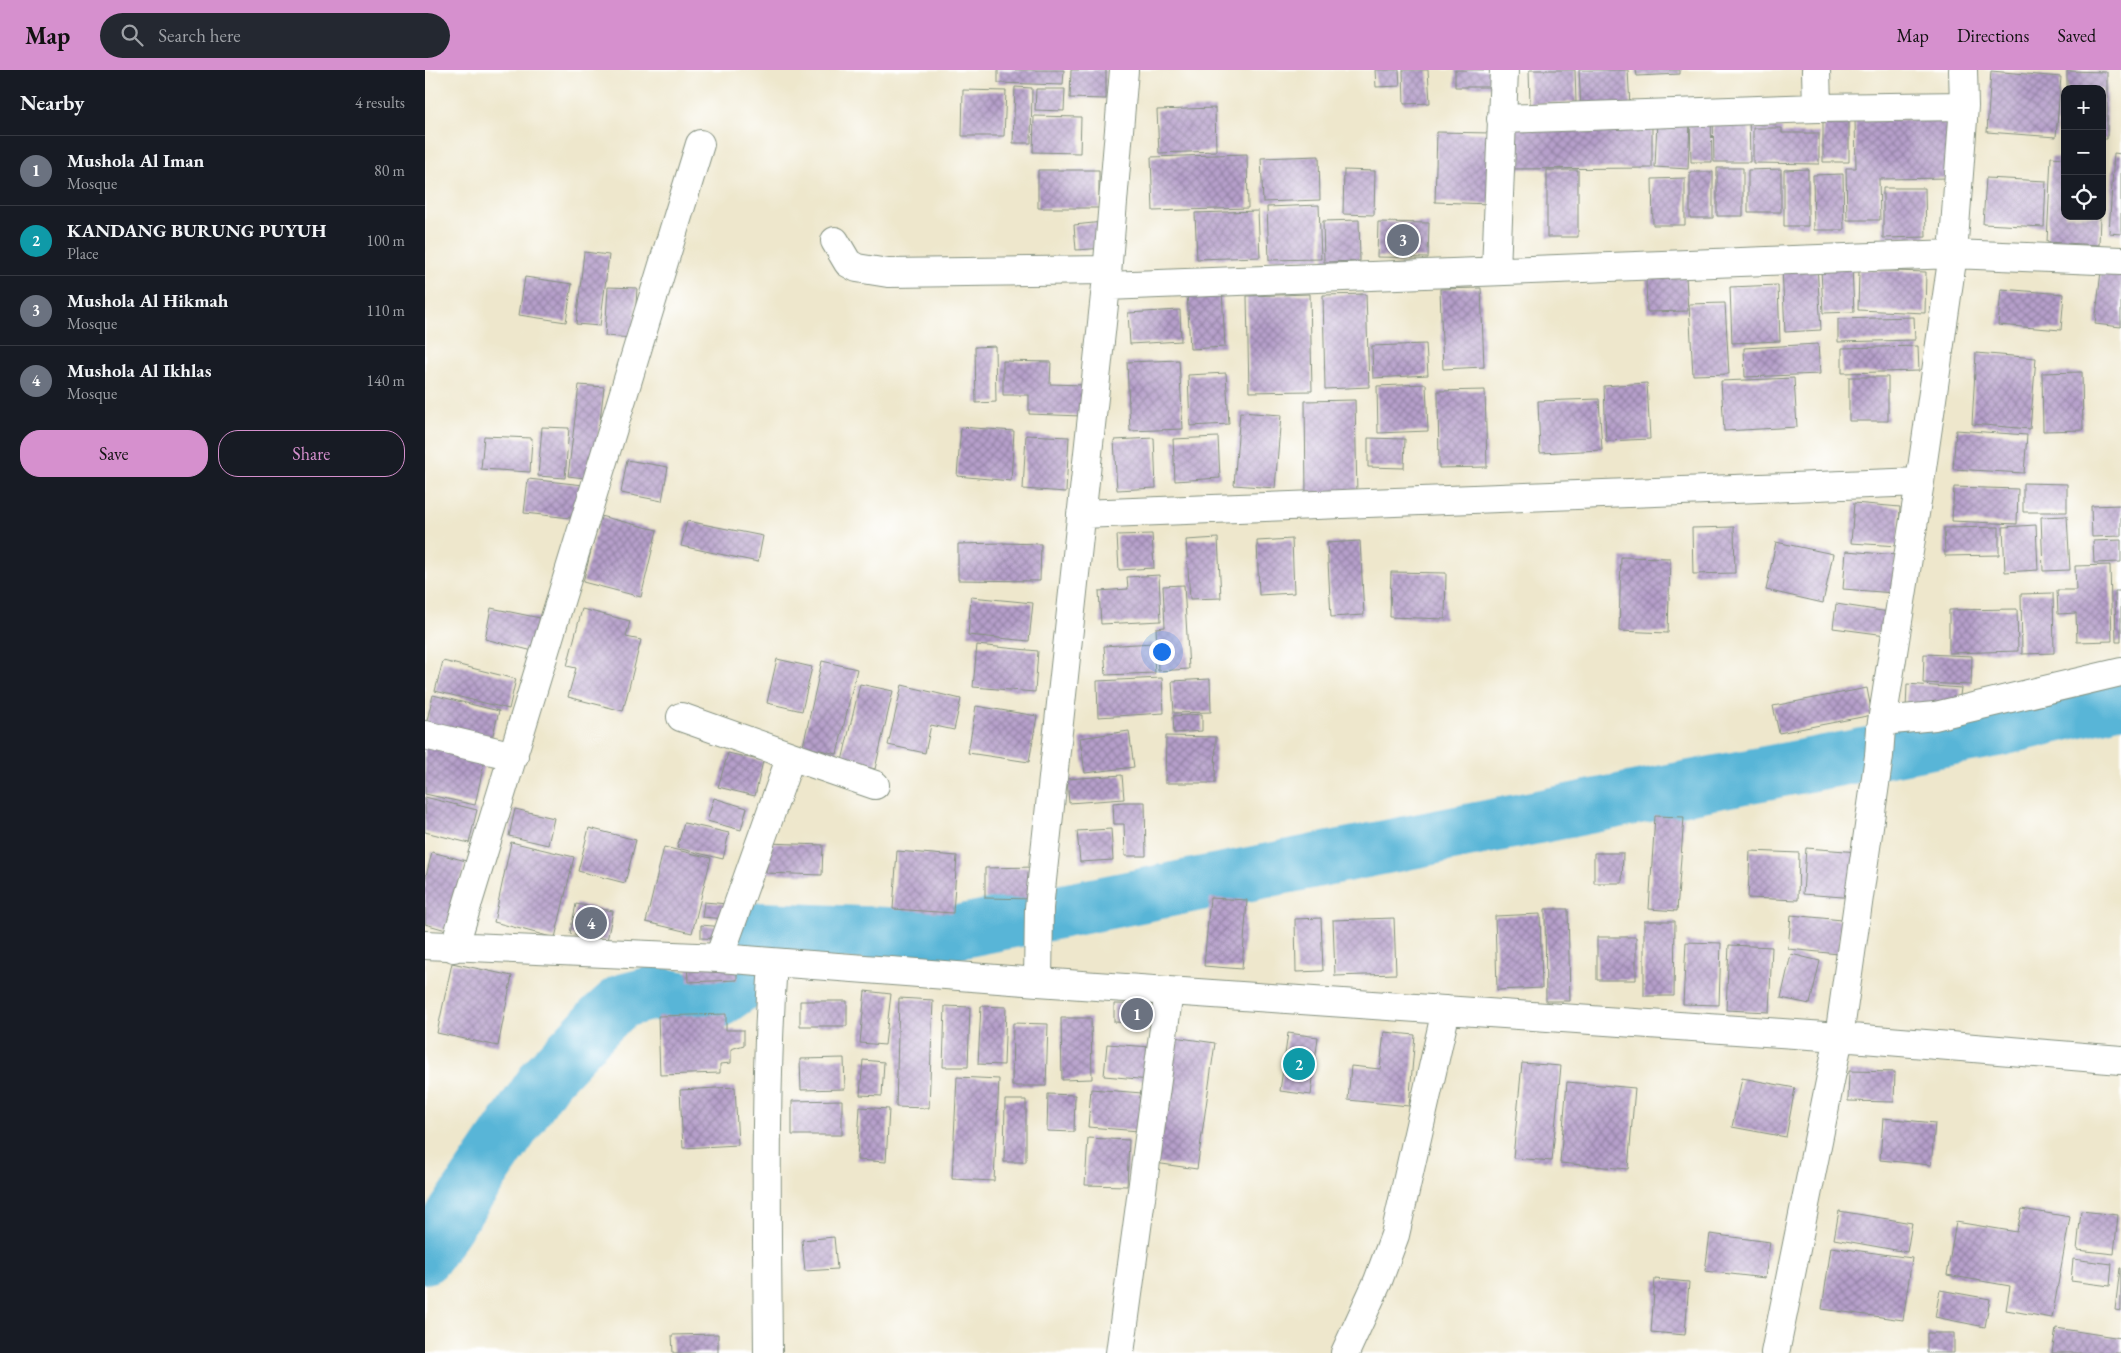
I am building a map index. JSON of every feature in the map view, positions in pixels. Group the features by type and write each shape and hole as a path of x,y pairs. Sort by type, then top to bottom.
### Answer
{"street":[{"path":"1038,982 1039,908 1106,278 1124,70"},
{"path":"1496,270 1503,70"},
{"path":"1816,70 1817,108"},
{"path":"1775,1353 1839,1037 1882,725 1953,254 1964,106 1963,70"},
{"path":"1501,119 1817,108 1964,106"},
{"path":"454,948 700,144"},
{"path":"835,241 848,263 857,268 888,273 1106,278 1496,270 1953,254 2121,261"},
{"path":"1081,514 1920,482"},
{"path":"1882,725 1935,716 2121,672"},
{"path":"681,717 875,785"},
{"path":"425,735 514,756"},
{"path":"725,959 791,756"},
{"path":"425,945 454,948 725,959 1839,1037 2121,1060"},
{"path":"768,962 769,1029 766,1170 768,1353"},
{"path":"1120,1353 1169,991"},
{"path":"1345,1353 1378,1281 1395,1235 1446,1010"}],"building":[{"path":"998,70 1064,70 1063,85 998,83"},
{"path":"1071,70 1106,70 1106,99 1070,98"},
{"path":"1375,70 1399,70 1400,86 1376,87"},
{"path":"1403,70 1428,70 1430,103 1404,104"},
{"path":"1455,70 1494,70 1494,87 1455,87"},
{"path":"1529,70 1575,70 1576,102 1530,104"},
{"path":"1579,70 1628,70 1630,107 1581,109"},
{"path":"1636,70 1680,70 1680,74 1637,76"},
{"path":"1991,71 2061,77 2056,137 1987,132"},
{"path":"2067,71 2107,72 2107,139 2106,85 2067,85"},
{"path":"1015,87 1032,88 1031,143 1013,143"},
{"path":"1036,89 1065,89 1064,111 1035,110"},
{"path":"963,90 1006,91 1004,136 962,136"},
{"path":"1215,108 1216,151 1159,153 1157,110"},
{"path":"1713,114 1749,114 1750,162 1714,162"},
{"path":"1034,116 1081,117 1080,153 1033,152"},
{"path":"1690,116 1711,116 1712,162 1691,162"},
{"path":"1652,119 1652,168 1506,169 1506,121"},
{"path":"1950,119 1951,178 1879,179 1880,220 1847,220 1846,168 1856,168 1855,120"},
{"path":"1657,120 1690,121 1688,169 1655,167"},
{"path":"1823,122 1849,122 1849,162 1823,162"},
{"path":"1753,128 1782,128 1782,133 1819,133 1819,164 1753,163"},
{"path":"1437,132 1492,133 1490,204 1435,202"},
{"path":"2114,153 2121,154 2121,234 2109,233"},
{"path":"1247,154 1248,208 1153,211 1151,157"},
{"path":"1319,156 1320,200 1263,202 1261,158"},
{"path":"2051,157 2061,158 2061,220 2100,220 2099,245 2047,242"},
{"path":"1717,168 1743,168 1743,216 1717,216"},
{"path":"1781,169 1781,212 1748,212 1748,170"},
{"path":"1808,169 1808,226 1784,226 1784,170"},
{"path":"1038,170 1099,170 1099,208 1038,208"},
{"path":"1344,170 1375,171 1374,215 1343,214"},
{"path":"1547,170 1578,170 1578,237 1547,237"},
{"path":"1690,172 1713,172 1713,218 1690,218"},
{"path":"1843,174 1844,230 1814,230 1813,175"},
{"path":"1685,178 1685,225 1653,225 1652,179"},
{"path":"1986,178 2046,181 2044,227 1983,224"},
{"path":"1883,188 1925,188 1926,237 1883,238"},
{"path":"1319,205 1321,259 1269,260 1267,207"},
{"path":"1258,211 1260,257 1197,259 1195,213"},
{"path":"1359,220 1360,261 1324,262 1323,221"},
{"path":"1103,222 1106,248 1076,250 1074,225"},
{"path":"1378,222 1429,223 1428,258 1377,257"},
{"path":"584,252 609,255 600,326 576,324"},
{"path":"1817,265 1821,330 1785,332 1782,267"},
{"path":"1852,267 1854,312 1823,313 1821,268"},
{"path":"1859,270 1926,272 1925,313 1858,310"},
{"path":"2101,271 2121,273 2121,327 2095,324"},
{"path":"525,277 572,284 566,322 519,315"},
{"path":"1686,277 1688,311 1647,312 1646,279"},
{"path":"1778,285 1780,341 1732,343 1730,287"},
{"path":"608,287 637,288 634,338 605,336"},
{"path":"1481,288 1484,367 1443,369 1440,289"},
{"path":"1222,289 1225,347 1190,349 1187,291"},
{"path":"2001,289 2064,294 2061,330 1998,325"},
{"path":"1310,294 1312,391 1249,392 1247,296"},
{"path":"1366,294 1369,387 1325,389 1323,295"},
{"path":"1725,303 1729,374 1693,375 1689,304"},
{"path":"1180,310 1181,341 1130,344 1128,313"},
{"path":"1914,317 1915,340 1838,342 1838,319"},
{"path":"1426,344 1428,375 1373,378 1372,346"},
{"path":"1818,344 1820,374 1745,377 1744,348"},
{"path":"995,346 996,402 976,403 975,347"},
{"path":"1918,346 1919,371 1842,373 1842,348"},
{"path":"1976,353 2036,358 2030,429 1972,424"},
{"path":"1179,360 1183,429 1130,431 1127,362"},
{"path":"1003,361 1051,362 1050,384 1083,385 1081,416 1029,414 1029,395 1003,395"},
{"path":"2082,372 2083,430 2043,431 2042,373"},
{"path":"1226,373 1229,424 1190,426 1188,375"},
{"path":"1849,377 1888,377 1888,421 1849,421"},
{"path":"1794,378 1797,427 1724,431 1721,381"},
{"path":"1647,383 1650,439 1606,441 1604,386"},
{"path":"1426,384 1428,431 1378,433 1377,386"},
{"path":"579,385 604,387 593,479 568,476"},
{"path":"1485,390 1487,467 1439,468 1438,391"},
{"path":"1599,399 1602,450 1540,453 1538,401"},
{"path":"1355,400 1357,495 1306,496 1305,401"},
{"path":"1240,412 1281,415 1275,488 1234,485"},
{"path":"542,427 569,428 565,478 538,476"},
{"path":"961,427 1014,431 1011,481 957,476"},
{"path":"1956,430 2027,435 2024,473 1953,469"},
{"path":"1026,435 1069,437 1066,492 1023,489"},
{"path":"484,436 532,438 530,472 481,469"},
{"path":"1218,437 1220,478 1175,481 1173,439"},
{"path":"1154,438 1156,488 1117,490 1114,440"},
{"path":"1368,438 1405,439 1404,468 1368,467"},
{"path":"627,460 668,467 662,501 621,493"},
{"path":"528,479 584,485 580,519 524,513"},
{"path":"2023,483 2067,484 2067,512 2023,512"},
{"path":"1954,487 2018,489 2017,524 1952,521"},
{"path":"1854,503 1900,507 1898,546 1851,543"},
{"path":"2121,505 2121,536 2092,537 2091,506"},
{"path":"600,516 657,530 641,597 583,582"},
{"path":"2067,516 2070,570 2043,571 2041,517"},
{"path":"687,521 763,536 758,562 681,546"},
{"path":"2036,525 2038,570 2005,572 2003,527"},
{"path":"1734,527 1735,573 1693,574 1692,528"},
{"path":"1999,527 1999,555 1945,556 1944,528"},
{"path":"1152,534 1154,568 1119,570 1117,535"},
{"path":"1218,538 1221,598 1190,599 1186,540"},
{"path":"1292,539 1294,593 1259,595 1257,541"},
{"path":"2121,540 2121,562 2094,563 2093,541"},
{"path":"1360,541 1364,615 1331,617 1327,543"},
{"path":"1776,542 1833,554 1823,603 1766,590"},
{"path":"958,544 1041,544 1040,581 958,580"},
{"path":"1846,551 1897,555 1894,593 1843,589"},
{"path":"1621,557 1670,558 1668,633 1619,631"},
{"path":"2110,565 2112,641 2077,642 2076,613 2058,614 2057,590 2076,590 2075,566"},
{"path":"1391,572 1446,573 1445,619 1390,617"},
{"path":"1159,575 1161,621 1101,624 1099,591 1128,589 1127,577"},
{"path":"1184,585 1189,669 1158,671 1156,628 1165,627 1163,586"},
{"path":"2115,591 2121,591 2121,642 2116,642"},
{"path":"2053,593 2054,653 2022,654 2021,594"},
{"path":"971,597 1033,603 1029,641 968,635"},
{"path":"1836,604 1889,612 1886,635 1833,628"},
{"path":"491,608 540,618 533,651 485,639"},
{"path":"582,609 630,621 626,637 641,640 623,711 568,697 576,668 567,666"},
{"path":"2017,609 2018,651 1949,653 1949,610"},
{"path":"1153,643 1155,673 1106,675 1104,646"},
{"path":"977,645 1038,651 1035,692 973,687"},
{"path":"1924,654 1972,656 1971,685 1923,683"},
{"path":"777,659 812,667 802,711 767,703"},
{"path":"443,661 516,679 509,709 435,691"},
{"path":"822,661 857,669 837,754 803,746"},
{"path":"1162,678 1164,713 1098,717 1097,681"},
{"path":"1210,679 1211,712 1174,713 1172,681"},
{"path":"860,684 893,691 875,769 842,761"},
{"path":"1907,684 1961,688 1959,703 1906,710"},
{"path":"902,685 961,699 954,730 931,725 925,753 888,745"},
{"path":"1867,688 1872,715 1779,733 1773,706"},
{"path":"433,695 499,711 490,746 425,729"},
{"path":"976,706 1037,716 1029,762 968,753"},
{"path":"1202,714 1202,731 1174,733 1173,716"},
{"path":"1129,731 1134,767 1085,773 1080,738"},
{"path":"1166,736 1216,737 1215,783 1165,783"},
{"path":"425,746 485,759 475,805 425,794"},
{"path":"728,753 763,761 755,796 718,787"},
{"path":"1122,775 1124,799 1069,803 1067,779"},
{"path":"425,797 477,810 469,843 425,832"},
{"path":"714,798 747,808 741,830 707,821"},
{"path":"1145,802 1146,856 1125,856 1124,824 1114,824 1113,803"},
{"path":"515,809 554,818 548,845 509,836"},
{"path":"1655,816 1684,817 1677,911 1649,909"},
{"path":"684,823 729,833 723,859 677,848"},
{"path":"589,828 636,840 625,883 578,871"},
{"path":"1111,829 1113,860 1080,862 1077,831"},
{"path":"511,842 574,857 555,938 494,922"},
{"path":"767,843 823,845 822,875 766,873"},
{"path":"664,847 711,858 692,933 646,922"},
{"path":"1806,848 1859,852 1856,898 1803,894"},
{"path":"897,851 957,856 953,913 893,909"},
{"path":"1750,851 1799,853 1798,900 1748,898"},
{"path":"432,852 466,861 446,930 425,924 425,880"},
{"path":"1594,853 1623,853 1622,883 1594,883"},
{"path":"1036,867 1036,899 985,898 985,868"},
{"path":"1210,898 1247,900 1242,969 1204,966"},
{"path":"704,902 728,904 727,919 702,917"},
{"path":"576,904 613,911 607,941 570,934"},
{"path":"1545,909 1568,909 1570,1001 1546,1001"},
{"path":"1540,914 1542,988 1497,990 1495,916"},
{"path":"1791,915 1842,920 1839,954 1788,949"},
{"path":"1321,918 1323,971 1296,972 1295,919"},
{"path":"1394,918 1396,974 1335,976 1333,920"},
{"path":"1644,921 1675,921 1674,996 1644,996"},
{"path":"701,925 725,927 724,939 701,938"},
{"path":"1597,937 1636,937 1636,980 1597,980"},
{"path":"1686,942 1721,943 1719,1005 1683,1004"},
{"path":"1729,945 1772,947 1769,1012 1726,1010"},
{"path":"1791,954 1820,961 1810,1004 1781,998"},
{"path":"737,961 737,980 688,982 687,963"},
{"path":"452,963 512,976 498,1046 437,1033"},
{"path":"865,991 891,994 885,1045 860,1043"},
{"path":"899,998 933,1000 929,1108 896,1107"},
{"path":"800,1001 847,1001 847,1026 800,1026"},
{"path":"1114,1004 1160,1005 1159,1024 1114,1022"},
{"path":"945,1006 970,1007 968,1067 943,1067"},
{"path":"981,1006 1006,1007 1004,1065 978,1064"},
{"path":"726,1014 726,1030 744,1030 744,1045 731,1049 731,1063 720,1064 720,1073 660,1075 658,1016"},
{"path":"1061,1018 1091,1018 1092,1079 1062,1080"},
{"path":"1013,1023 1048,1024 1046,1086 1012,1086"},
{"path":"1384,1032 1415,1035 1409,1106 1348,1100 1351,1066 1380,1069"},
{"path":"1288,1033 1318,1037 1311,1095 1280,1091"},
{"path":"1174,1037 1215,1043 1197,1169 1155,1163"},
{"path":"1107,1044 1152,1047 1150,1080 1104,1076"},
{"path":"844,1058 845,1089 801,1090 800,1059"},
{"path":"863,1060 884,1062 882,1096 860,1095"},
{"path":"1522,1063 1561,1066 1552,1161 1513,1158"},
{"path":"1849,1071 1895,1072 1894,1102 1848,1101"},
{"path":"957,1077 999,1079 994,1181 952,1179"},
{"path":"1742,1078 1795,1088 1786,1137 1732,1127"},
{"path":"1567,1082 1635,1088 1628,1169 1560,1163"},
{"path":"735,1087 738,1145 683,1148 680,1090"},
{"path":"1091,1089 1142,1093 1139,1131 1088,1127"},
{"path":"1048,1094 1075,1095 1074,1132 1047,1131"},
{"path":"842,1100 842,1135 792,1135 792,1101"},
{"path":"1005,1100 1026,1100 1026,1162 1004,1162"},
{"path":"860,1107 889,1109 886,1162 857,1160"},
{"path":"1883,1118 1935,1123 1931,1165 1880,1160"},
{"path":"1088,1138 1129,1140 1127,1186 1085,1185"},
{"path":"2022,1209 2070,1217 2052,1318 2006,1310 2010,1286 1947,1275 1956,1222 2017,1232"},
{"path":"1839,1211 1912,1223 1907,1252 1834,1239"},
{"path":"2081,1211 2118,1215 2114,1254 2077,1250"},
{"path":"1710,1234 1770,1242 1765,1278 1705,1271"},
{"path":"834,1237 837,1269 805,1271 802,1240"},
{"path":"1831,1247 1912,1258 1903,1320 1822,1309"},
{"path":"2073,1259 2112,1264 2110,1286 2071,1281"},
{"path":"2121,1268 2121,1311 2115,1310"},
{"path":"1655,1279 1689,1282 1685,1335 1651,1332"},
{"path":"1940,1290 1990,1299 1985,1327 1935,1317"},
{"path":"2056,1328 2121,1338 2121,1353 2052,1353"},
{"path":"1927,1333 1954,1333 1954,1353 1927,1353"},
{"path":"718,1334 718,1353 673,1353 672,1335"}],"waterway":[{"path":"425,1257 546,1078 601,1020 622,1001 653,993 714,1004 748,980 763,929 937,936 1664,792 1997,730 2121,700"}],"place":[{"name":"Mushola Al Hikmah","path":"1403,240"},
{"name":"Mushola Al Ikhlas","path":"591,923"},
{"name":"Mushola Al Iman","path":"1137,1014"},
{"name":"KANDANG BURUNG PUYUH","path":"1299,1064"}]}
